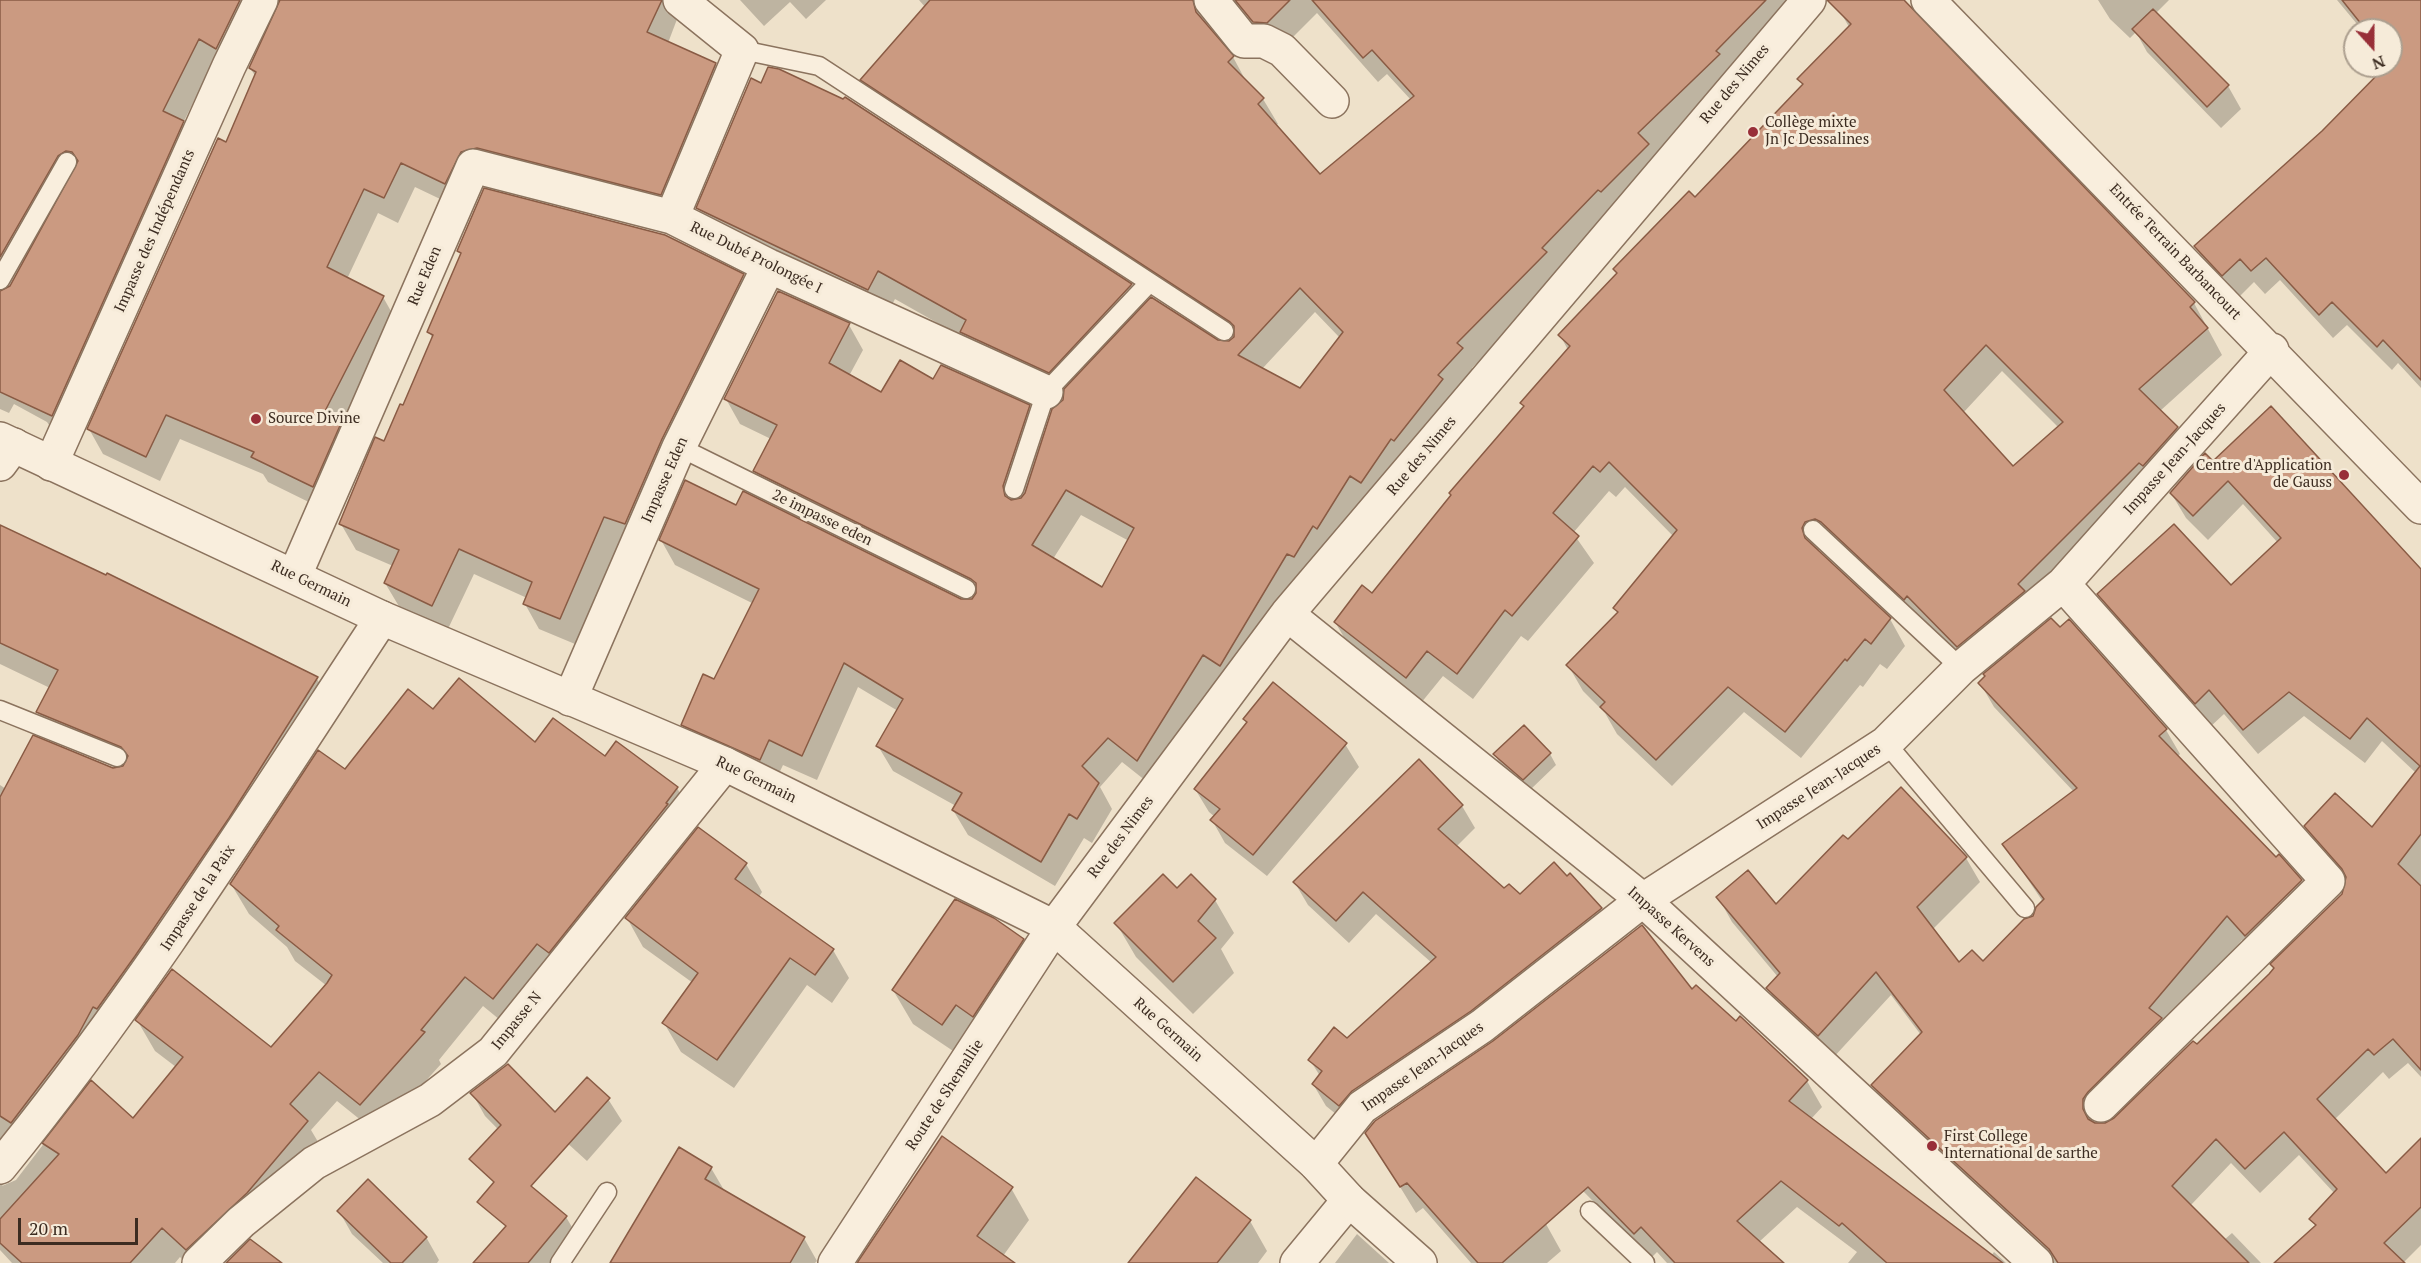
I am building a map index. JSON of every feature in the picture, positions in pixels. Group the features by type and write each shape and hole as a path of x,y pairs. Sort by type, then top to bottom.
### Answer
{"street":[{"name":"Impasse des Indépendants","path":"51,464 229,66 261,0"},
{"path":"680,0 742,50"},
{"path":"1211,0 1244,42 1264,41 1282,50 1332,101"},
{"name":"Entrée Terrain Barbancourt","path":"1928,0 2272,350 2421,507"},
{"name":"Rue des Nimes","path":"1054,927 1287,614 1791,6"},
{"name":"Rue Dubé Prolongée I","path":"742,50 672,217 769,266 1046,392"},
{"name":"Rue Eden","path":"295,575 473,166 672,217"},
{"name":"Impasse Eden","path":"570,699 679,447 769,266"},
{"name":"Impasse Jean-Jacques","path":"1316,1164 1362,1107 1482,1026 1643,900 1886,743 1961,668 2062,584 2272,350"},
{"name":"Rue Germain","path":"5,449 51,464 295,575 382,618 725,764 1054,927 1316,1164 1349,1200 1420,1263"},
{"path":"2062,584 2328,881 2102,1105"},
{"name":"Impasse Kervens","path":"1287,614 1643,900 2036,1263"},
{"name":"Impasse de la Paix","path":"0,1167 57,1097 151,970 382,618"},
{"name":"Impasse N","path":"199,1263 242,1222 314,1163 430,1100 493,1052 725,764"},
{"name":"Route de Shemallie","path":"835,1263 1054,927"},
{"path":"1297,1263 1349,1200"}],"lane":[{"path":"742,50 819,66 1224,331"},
{"path":"0,280 67,162"},
{"path":"1014,489 1046,392 1149,283"},
{"name":"2e impasse eden","path":"679,447 966,589"},
{"path":"1814,530 1961,668"},
{"path":"0,710 117,757"},
{"path":"1886,743 2025,908"},
{"path":"560,1263 607,1192"},
{"path":"1590,1211 1645,1263"}],"building":[{"path":"0,0 240,0 216,49 199,39 163,111 184,121 52,416 0,392 0,291 10,286 78,161 72,152 66,151 58,156 0,257"},
{"path":"280,0 662,0 647,32 716,63 661,195 477,148 461,152 445,184 401,163 384,198 364,189 327,267 384,296 324,413 342,421 313,487 251,457 254,452 166,415 146,457 87,429 218,138 226,142 256,72 249,68"},
{"path":"930,0 1193,0 1196,12 1234,56 1228,62 1264,98 1258,104 1320,174 1414,96 1372,50 1363,58 1312,0 1766,0 1716,51 1720,54 1638,133 1649,144 1601,192 1598,190 1542,248 1547,252 1457,343 1463,348 1438,375 1443,379 1394,441 1391,439 1361,483 1350,476 1317,529 1313,526 1294,557 1287,554 1220,666 1203,655 1137,761 1108,738 1082,766 1099,783 1077,819 1069,814 1041,862 952,810 962,793 876,746 903,699 844,663 802,756 769,740 760,760 681,725 703,674 714,679 759,589 659,540 685,480 736,505 743,491 961,599 972,599 976,593 976,583 971,579 753,471 777,425 724,399 778,291 850,323 829,363 881,392 900,360 933,379 941,365 1030,405 1003,486 1005,496 1011,500 1021,498 1025,493 1052,409 1063,400 1064,389 1151,297 1218,340 1229,341 1234,337 1234,326 1230,322 860,80","holes":["1300,288 1343,332 1300,388 1238,355","1066,490 1134,528 1102,587 1032,545"]},
{"path":"1235,0 1290,0 1267,23 1253,22"},
{"path":"1827,0 1904,0 2195,302 2190,307 2208,328 2139,389 2178,427 2143,466 2139,463 2018,584 2025,591 1957,647 1907,596 1904,600 1821,522 1815,519 1805,522 1802,528 1805,538 1891,618 1871,644 1865,639 1847,661 1845,659 1785,732 1728,687 1656,760 1600,707 1605,702 1566,665 1618,612 1613,608 1677,530 1609,462 1600,472 1593,466 1553,513 1579,536 1512,616 1505,610 1457,674 1427,651 1406,678 1334,622 1362,585 1372,593 1451,495 1449,493 1524,406 1520,403 1570,346 1558,335 1617,273 1613,269 1689,191 1695,197 1803,84 1797,79 1851,24","holes":["1986,345 2063,422 2013,466 1944,390"]},
{"path":"2342,0 2421,0 2421,380 2383,340 2377,347 2332,302 2319,315 2266,258 2251,271 2240,259 2222,276 2194,246 2322,131 2374,78 2403,78 2403,18 2356,18"},
{"path":"2153,9 2229,85 2207,107 2132,29"},
{"path":"768,67 779,69 843,99 845,97 1132,284 1049,373 960,332 966,320 878,271 868,290 696,208 751,78 761,83"},
{"path":"484,188 665,235 744,274 662,439 625,524 604,517 560,619 523,604 532,582 459,549 432,606 384,583 399,550 339,524 375,437 384,441 400,404 403,405 433,335 427,332 461,253 457,251"},
{"path":"2271,406 2421,569 2421,834 2398,864 2421,886 2421,1070 2393,1039 2374,1055 2368,1049 2317,1099 2386,1173 2421,1138 2421,1207 2384,1243 2405,1263 2274,1263 2316,1225 2309,1219 2337,1189 2284,1132 2245,1169 2216,1139 2172,1186 2249,1263 2058,1263 2049,1249 1871,1085 1922,1032 1876,972 1818,1036 1766,988 1780,973 1716,897 1748,870 1776,904 1843,835 1848,839 1901,787 1967,857 1917,907 1959,962 1972,950 1983,961 2024,919 2033,916 2036,907 2044,899 2002,844 2077,788 1978,683 1985,676 1983,674 2051,618 2060,627 2069,619 2167,729 2159,736 2276,857 2279,854 2302,880 2245,936 2227,916 2149,1008 2162,1018 2083,1099 2083,1109 2088,1119 2095,1123 2105,1123 2114,1118 2193,1041 2197,1044 2269,974 2274,968 2270,964 2342,894 2346,877 2342,869 2304,826 2335,793 2372,827 2420,766 2367,718 2350,739 2289,692 2243,730 2209,690 2195,704 2097,594 2174,524 2231,585 2281,538 2228,481 2193,516 2170,493 2205,453 2213,461"},
{"path":"0,525 106,575 107,573 318,677 229,818 135,956 97,1009 93,1007 78,1035 11,1123 0,1116 0,797 33,735 113,768 123,766 128,756 121,747 36,712 58,670 0,643"},
{"path":"459,678 535,742 553,718 605,756 616,741 678,787 666,803 668,804 549,953 537,944 493,999 465,977 421,1030 425,1032 360,1105 319,1072 290,1104 308,1121 247,1193 186,1250 162,1228 130,1263 22,1263 0,1243 0,1219 59,1154 42,1143 91,1080 133,1118 183,1057 135,1020 172,969 271,1047 327,983 332,975 276,930 279,926 230,884 318,750 345,769 408,689 433,709"},
{"path":"1273,682 1347,743 1253,855 1210,820 1220,809 1194,789 1247,722 1243,719"},
{"path":"1524,725 1551,753 1523,780 1493,754"},
{"path":"1419,759 1463,805 1438,829 1504,888 1509,884 1520,894 1554,862 1567,876 1570,873 1602,908 1471,1011 1352,1091 1339,1106 1312,1084 1322,1071 1308,1060 1334,1027 1347,1038 1436,957 1363,892 1336,921 1293,882"},
{"path":"698,827 747,863 735,879 834,949 815,975 790,958 717,1060 662,1023 698,973 625,918"},
{"path":"1163,874 1177,888 1191,874 1216,899 1198,921 1216,938 1173,982 1114,923"},
{"path":"955,899 994,918 1024,939 973,1017 956,1005 942,1025 892,990"},
{"path":"1642,925 1692,989 1696,985 1736,1021 1740,1016 1808,1080 1789,1101 2003,1263 1887,1263 1842,1223 1839,1226 1781,1181 1737,1221 1784,1263 1675,1263 1641,1227 1634,1234 1588,1187 1502,1263 1478,1263 1407,1183 1400,1187 1365,1133 1375,1121 1493,1041"},
{"path":"508,1064 555,1112 587,1077 610,1098 531,1186 567,1216 528,1263 473,1263 506,1226 477,1202 494,1182 469,1159 501,1125 470,1093"},
{"path":"942,1136 1013,1187 977,1236 1015,1263 857,1263"},
{"path":"679,1147 712,1167 705,1179 805,1237 790,1263 610,1263"},
{"path":"1196,1177 1251,1220 1217,1263 1128,1263"},
{"path":"368,1179 427,1237 402,1263 391,1263 337,1211"},
{"path":"250,1239 282,1263 226,1263"}],"place":[{"name":"Collège mixte Jn Jc Dessalines","path":"1753,132"},
{"name":"Source Divine","path":"256,419"},
{"name":"Centre d'Application de Gauss","path":"2344,475"},
{"name":"First College International de sarthe","path":"1932,1146"}]}
